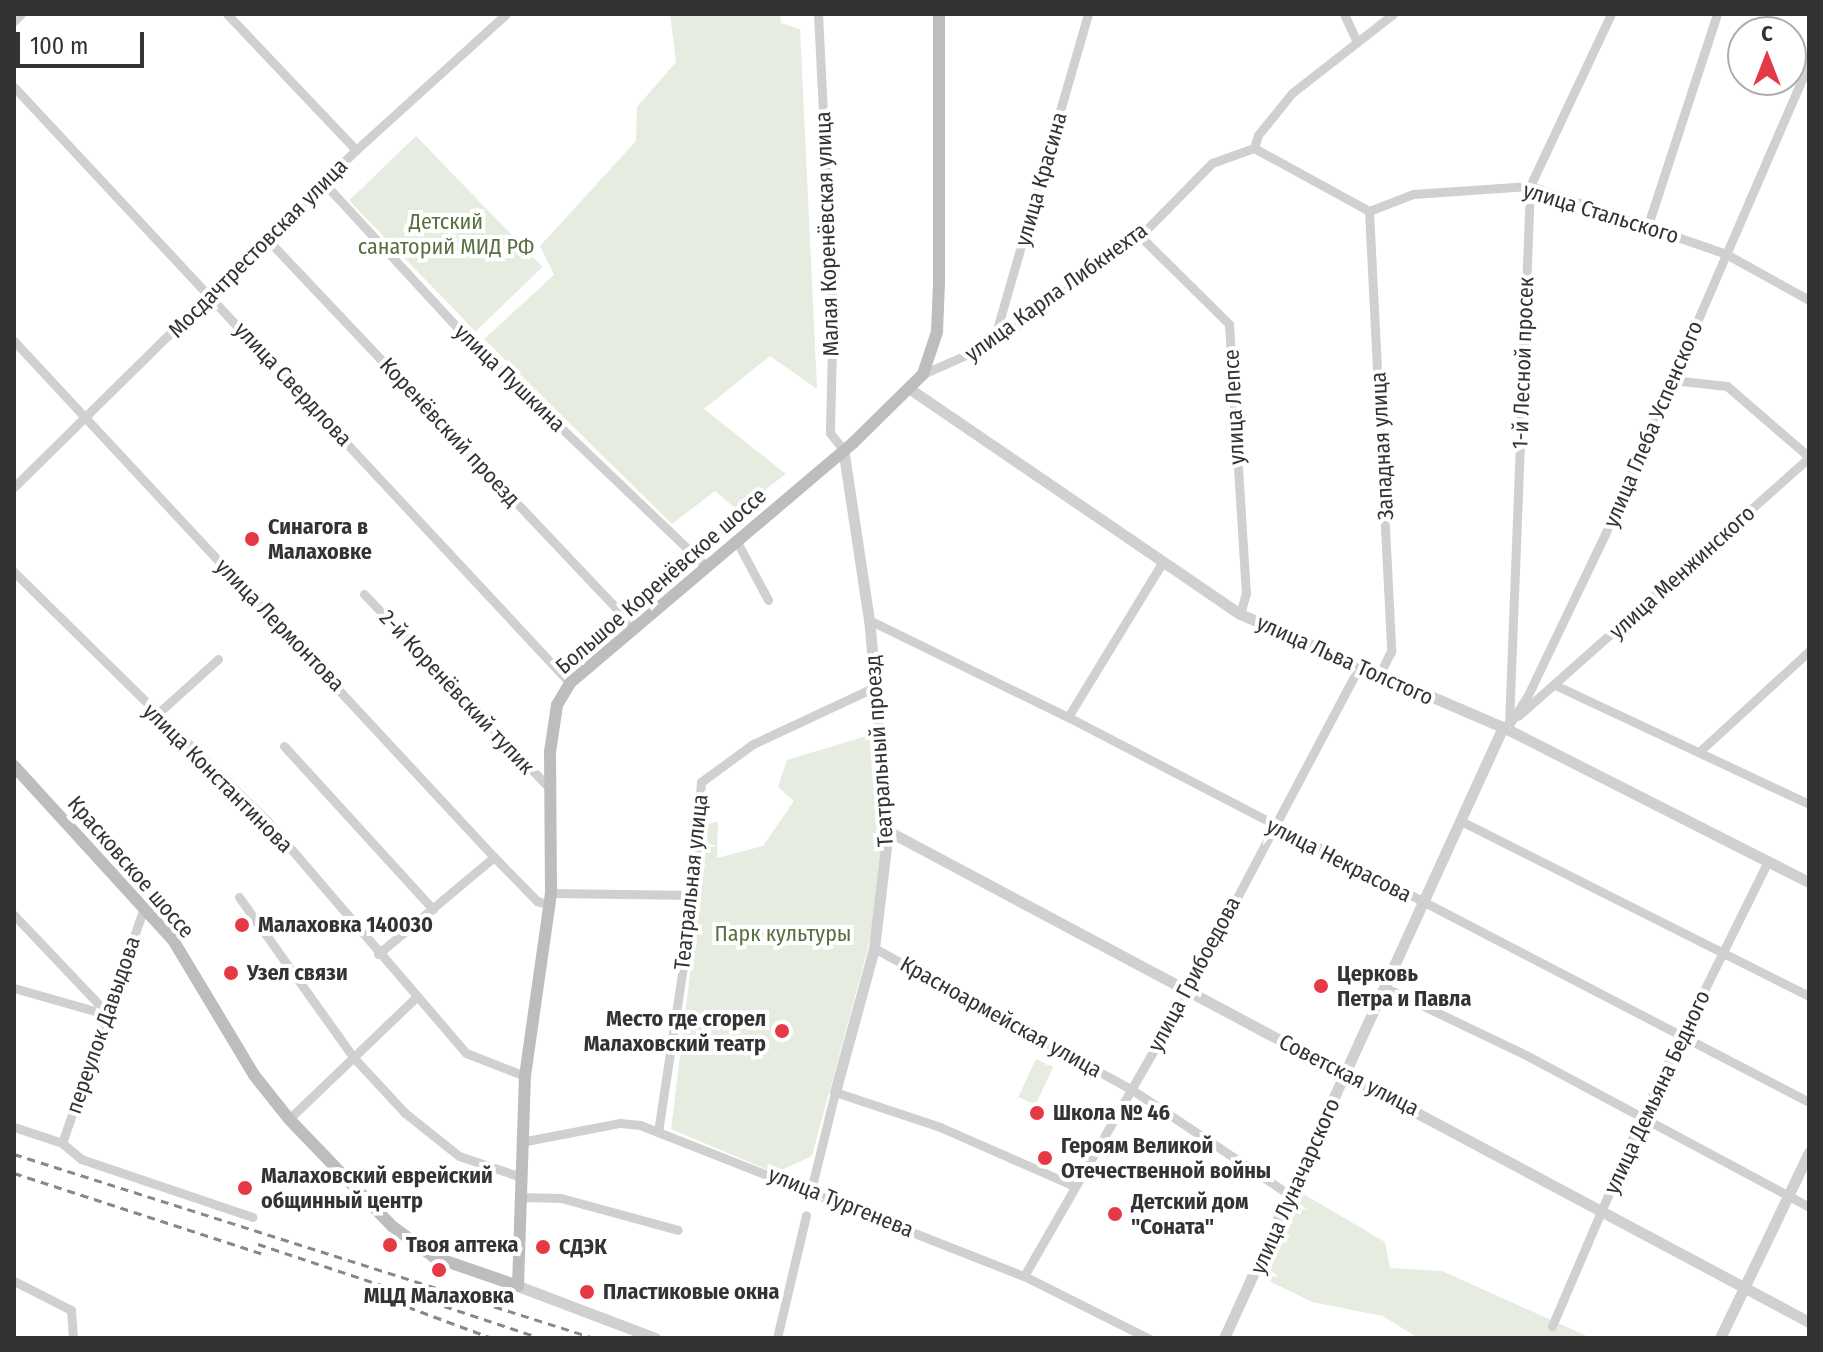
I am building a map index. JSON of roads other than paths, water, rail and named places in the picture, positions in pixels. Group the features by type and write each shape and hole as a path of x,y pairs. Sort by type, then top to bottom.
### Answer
{"main road":[{"name":"Большое Коренёвское шоссе","path":"518,1286 525,1076 550,899 554,718 570,683 843,449 923,374 937,332 939,14"},
{"name":"Красковское шоссе","path":"14,766 173,940 254,1075 289,1119 413,1244 448,1263 518,1286"}],"street":[{"path":"14,21 21,14"},
{"path":"227,14 356,150"},
{"name":"Мосдачтрестовская улица","path":"14,487 212,296 356,150 506,14"},
{"name":"Малая Коренёвская улица","path":"818,14 833,306 830,433 843,449"},
{"name":"улица Красина","path":"993,343 1088,14"},
{"path":"1344,14 1357,42"},
{"path":"1369,211 1254,148 1258,135 1292,93 1393,14"},
{"name":"1-й Лесной просек","path":"1506,725 1530,186 1611,14"},
{"path":"1648,225 1717,14"},
{"name":"улица Глеба Успенского","path":"1506,725 1527,697 1592,561 1809,63"},
{"name":"улица Свердлова","path":"14,87 570,683"},
{"name":"улица Карла Либкнехта","path":"923,374 993,343 1140,236 1212,163 1254,148"},
{"name":"улица Пушкина","path":"323,182 460,330 705,565"},
{"name":"улица Стальского","path":"1369,211 1413,194 1530,186 1726,254 1809,300"},
{"name":"Западная улица","path":"1369,211 1391,651 1378,678"},
{"name":"улица Лепсе","path":"1140,236 1229,324 1246,593 1240,614"},
{"name":"Коренёвский проезд","path":"266,238 633,626"},
{"name":"улица Лермонтова","path":"14,341 494,857 537,901 550,899"},
{"path":"1672,380 1727,386 1809,458"},
{"name":"улица Льва Толстого","path":"910,389 1240,614 1378,678 1506,725 1809,882"},
{"name":"Театральный проезд","path":"811,1190 874,948 888,831 869,620 843,449"},
{"name":"улица Менжинского","path":"1555,685 1809,458"},
{"path":"736,540 768,600"},
{"path":"1068,717 1162,563"},
{"name":"улица Константинова","path":"14,572 155,716 268,822 466,1053 525,1076"},
{"name":"2-й Коренёвский тупик","path":"364,594 551,790"},
{"name":"улица Некрасова","path":"869,620 1068,717 1679,1038 1809,1102"},
{"path":"1700,751 1809,651"},
{"path":"155,716 218,659"},
{"name":"улица Грибоедова","path":"1024,1276 1072,1185 1187,992 1272,826 1358,669"},
{"path":"1506,725 1555,685 1809,804"},
{"name":"Театральная улица","path":"658,1132 694,895 701,782 708,772 753,744 875,687"},
{"name":"улица Луначарского","path":"1224,1338 1263,1263 1287,1193 1386,988 1422,903 1506,725"},
{"path":"284,746 433,909"},
{"path":"1461,821 1809,996"},
{"name":"Советская улица","path":"888,831 1809,1322"},
{"path":"378,954 494,857"},
{"name":"улица Демьяна Бедного","path":"1552,1326 1642,1116 1679,1038 1725,954 1768,861"},
{"path":"550,899 694,895"},
{"path":"239,897 354,1058 405,1113 459,1156 521,1177"},
{"name":"переулок Давыдова","path":"62,1143 144,907"},
{"path":"14,915 109,1015"},
{"name":"Красноармейская улица","path":"874,948 1131,1089 1287,1193"},
{"path":"14,988 109,1015"},
{"path":"1386,988 1642,1116 1809,1207"},
{"path":"289,1119 416,997"},
{"path":"835,1092 940,1127 1072,1185"},
{"name":"улица Тургенева","path":"521,1142 620,1123 658,1132 1024,1276 1148,1338"},
{"path":"14,1127 62,1143 81,1159 252,1217"},
{"path":"1720,1338 1809,1152"},
{"path":"521,1197 561,1198 678,1230"},
{"path":"777,1338 806,1215"},
{"path":"14,1281 71,1310 73,1338"},
{"path":"518,1286 655,1338"}],"railway":[{"path":"14,1154 594,1338"},
{"path":"14,1173 267,1255"},
{"path":"258,1244 541,1338"},
{"path":"368,1292 492,1338"}],"place":[{"name":"Синагога в Малаховке","path":"252,539"},
{"name":"Малаховка 140030","path":"242,925"},
{"name":"Узел связи","path":"231,973"},
{"name":"Церковь Петра и Павла","path":"1321,986"},
{"name":"Место где сгорел Малаховский театр","path":"782,1031"},
{"name":"Школа № 46","path":"1037,1113"},
{"name":"Героям Великой Отечественной войны","path":"1045,1158"},
{"name":"Малаховский еврейский общинный центр","path":"245,1188"},
{"name":"Детский дом \"Соната\"","path":"1115,1214"},
{"name":"Твоя аптека","path":"390,1245"},
{"name":"СДЭК","path":"543,1247"},
{"name":"МЦД Малаховка","path":"439,1270"},
{"name":"Пластиковые окна","path":"587,1292"}],"park label":[{"name":"Детский санаторий МИД РФ","path":"446,234"},
{"name":"Парк культуры","path":"783,934"}]}
